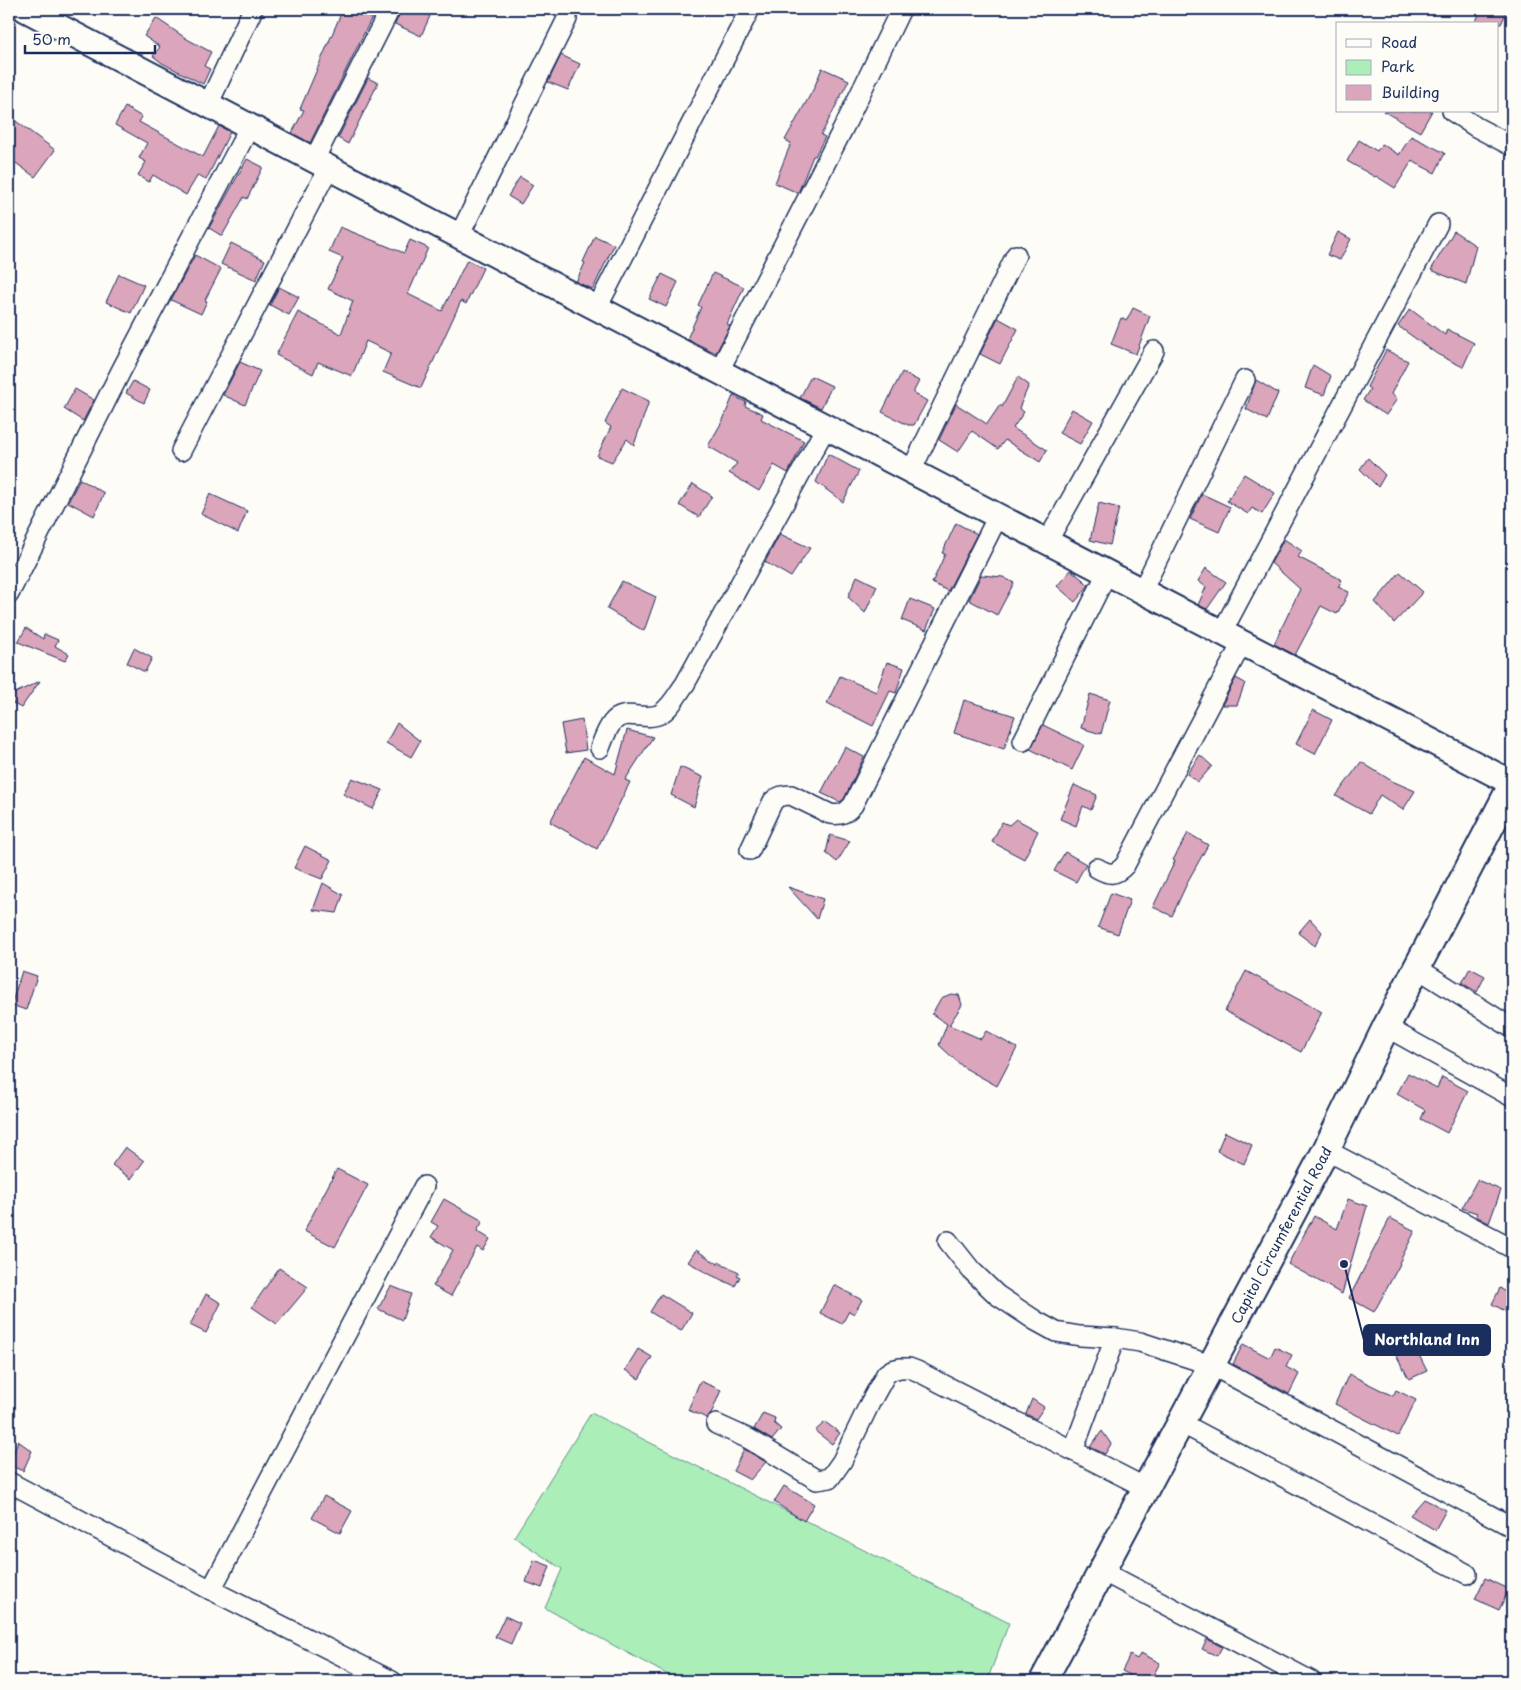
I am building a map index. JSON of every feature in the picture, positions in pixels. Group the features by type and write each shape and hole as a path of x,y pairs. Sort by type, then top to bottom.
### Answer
{"main road":[{"name":"Capitol Circumferential Road","path":"1043,1681 1326,1150 1386,1027 1512,784"}],"street":[{"path":"25,9 1512,784"},
{"path":"208,105 253,9"},
{"path":"181,450 321,164 390,9"},
{"path":"597,308 750,9"},
{"path":"719,371 847,121 901,9"},
{"path":"459,236 567,19"},
{"path":"1454,112 1476,127 1512,146"},
{"path":"9,594 121,372 250,126"},
{"path":"1097,868 1107,874 1113,874 1125,865 1232,637 1438,224"},
{"path":"911,471 1016,255"},
{"path":"1047,542 1154,351"},
{"path":"1142,591 1246,380"},
{"path":"600,748 612,723 619,717 628,715 650,717 658,715 669,705 685,684 826,427"},
{"path":"750,850 773,801 778,797 791,795 830,814 836,815 848,811 853,805 998,516"},
{"path":"1023,741 1107,573"},
{"path":"1417,968 1512,1028"},
{"path":"1386,1027 1512,1097"},
{"path":"1326,1150 1512,1248"},
{"path":"211,1590 424,1186"},
{"path":"948,1241 971,1270 996,1295 1056,1332 1140,1342 1211,1365 1512,1527"},
{"path":"1073,1451 1115,1338"},
{"path":"716,1424 749,1439 817,1480 830,1478 842,1462 886,1374 892,1370 909,1368 1146,1488"},
{"path":"1181,1423 1467,1574"},
{"path":"9,1482 211,1590 392,1681"},
{"path":"1102,1571 1310,1681"}],"green space":[{"path":"591,1413 1009,1623 987,1681 679,1681 545,1608 562,1569 514,1537"}],"building":[{"path":"343,9 376,9 310,143 292,133 304,110 300,109"},
{"path":"402,9 413,9 430,16 421,36 395,24"},
{"path":"1481,9 1508,9 1501,24 1498,24 1498,22 1476,22"},
{"path":"156,18 187,39 211,52 204,66 210,69 203,84 162,63 153,56 160,47 144,36"},
{"path":"561,55 580,64 568,90 548,82"},
{"path":"822,68 849,80 821,135 825,137 815,156 813,156 798,193 775,183 791,143 785,140 814,88"},
{"path":"368,78 378,83 348,144 338,138"},
{"path":"125,107 142,117 139,122 203,157 219,126 230,132 206,180 198,175 186,195 153,175 149,182 138,175 146,162 139,158 147,143 115,125"},
{"path":"1385,112 1431,112 1420,132"},
{"path":"9,116 55,150 35,177 9,158"},
{"path":"1411,136 1445,153 1435,173 1412,161 1395,188 1347,161 1359,140 1377,151 1382,144 1399,155"},
{"path":"247,159 263,167 247,199 244,197 222,236 209,228"},
{"path":"520,177 533,185 521,204 508,196"},
{"path":"340,227 404,253 410,240 428,248 408,294 442,311 467,260 483,268 466,304 461,301 421,388 383,372 391,353 366,341 352,376 318,362 313,374 276,355 298,312 341,334 353,301 328,289 343,258 329,252"},
{"path":"1454,231 1476,246 1466,284 1431,270"},
{"path":"1338,232 1351,239 1340,260 1327,255"},
{"path":"595,236 614,245 593,289 576,282"},
{"path":"231,243 265,260 256,280 221,264"},
{"path":"195,255 221,269 205,300 207,301 201,314 171,300"},
{"path":"713,273 744,287 727,324 730,326 716,353 687,339 701,307 698,305"},
{"path":"119,274 144,285 131,313 106,302"},
{"path":"662,274 678,282 666,307 649,299"},
{"path":"279,287 299,297 289,315 270,305"},
{"path":"1133,308 1150,316 1136,354 1111,344 1121,318 1127,320"},
{"path":"1410,309 1445,335 1447,329 1474,343 1463,367 1437,354 1398,326"},
{"path":"998,318 1018,329 1000,364 980,354"},
{"path":"1386,350 1408,361 1391,394 1397,399 1386,415 1363,400 1370,389 1367,387"},
{"path":"240,362 260,371 245,405 223,395"},
{"path":"1313,365 1331,376 1324,395 1305,388"},
{"path":"902,372 919,381 913,393 927,401 914,425 908,425 882,412"},
{"path":"811,376 832,386 821,408 800,398"},
{"path":"1018,377 1029,385 1019,408 1024,412 1013,428 1047,450 1040,462 1005,440 998,449 972,431 958,452 939,440 956,404 987,424 1000,405 1002,407"},
{"path":"1256,380 1278,393 1267,420 1246,409"},
{"path":"133,381 150,390 144,403 126,393"},
{"path":"622,388 649,401 634,445 627,439 612,462 597,456 611,427 605,423"},
{"path":"75,389 94,400 83,421 64,409"},
{"path":"733,396 746,402 745,406 763,414 761,419 804,441 788,473 774,465 759,491 729,473 737,463 708,446 723,420"},
{"path":"1072,409 1093,421 1080,444 1059,433"},
{"path":"828,454 859,471 843,502 816,482"},
{"path":"1368,458 1385,475 1378,487 1360,469"},
{"path":"1244,474 1275,493 1262,514 1252,508 1248,514 1227,501"},
{"path":"80,479 104,493 94,516 68,502"},
{"path":"693,484 712,496 699,517 679,505"},
{"path":"210,494 247,511 238,533 201,514"},
{"path":"1202,494 1230,507 1219,532 1190,519"},
{"path":"1099,503 1119,508 1110,545 1090,540"},
{"path":"956,523 977,534 948,591 932,583 945,554 942,553"},
{"path":"780,534 810,548 791,577 765,562"},
{"path":"1284,539 1302,551 1298,557 1342,580 1338,587 1349,592 1337,614 1321,606 1295,655 1274,644 1300,589 1271,563"},
{"path":"1206,568 1226,582 1207,609 1198,605 1206,587 1198,581"},
{"path":"1071,570 1089,585 1075,602 1057,586"},
{"path":"1400,572 1423,592 1394,623 1375,602"},
{"path":"981,575 1003,577 1014,583 997,615 969,600"},
{"path":"857,576 877,586 865,613 848,597"},
{"path":"622,581 656,597 644,631 607,609"},
{"path":"910,599 935,609 926,630 902,620"},
{"path":"26,628 43,639 44,634 58,640 55,646 69,654 65,661 18,642"},
{"path":"134,648 152,658 145,672 127,663"},
{"path":"887,662 904,668 896,693 890,691 873,726 827,703 840,676 876,692"},
{"path":"1236,678 1245,683 1237,705 1222,705"},
{"path":"40,681 21,708 9,701 9,696"},
{"path":"1090,694 1110,700 1101,734 1081,728"},
{"path":"964,700 1015,716 1004,749 954,733"},
{"path":"1313,710 1332,720 1315,754 1296,744"},
{"path":"582,720 586,750 566,753 561,724"},
{"path":"397,723 420,741 411,757 386,743"},
{"path":"1043,725 1084,745 1072,770 1030,749"},
{"path":"627,730 653,737 625,780 630,782 597,849 550,822 584,757 615,774"},
{"path":"845,747 864,757 844,799 840,802 821,793"},
{"path":"1200,755 1212,766 1198,782 1187,774"},
{"path":"1361,762 1392,781 1415,791 1403,810 1380,795 1369,814 1336,796"},
{"path":"680,767 703,777 694,807 671,795"},
{"path":"352,778 383,790 373,809 343,794"},
{"path":"1074,785 1097,795 1091,810 1083,806 1076,826 1060,819"},
{"path":"1016,819 1038,831 1024,859 992,842 1002,822 1009,825"},
{"path":"1188,833 1208,845 1189,879 1172,916 1153,907 1175,861 1173,860"},
{"path":"830,835 850,841 837,862 826,853"},
{"path":"305,846 332,860 322,879 294,868"},
{"path":"1065,852 1086,864 1076,882 1054,871"},
{"path":"323,883 343,895 337,913 313,910"},
{"path":"788,887 823,899 817,919"},
{"path":"1111,893 1130,900 1118,934 1098,927"},
{"path":"1310,919 1322,932 1315,946 1298,933"},
{"path":"1470,968 1485,976 1477,992 1462,983"},
{"path":"22,971 37,976 26,1010 11,1005"},
{"path":"1246,971 1322,1012 1301,1052 1225,1011"},
{"path":"951,994 959,995 962,1005 949,1025 981,1039 986,1031 1017,1048 997,1086 963,1067 939,1045 947,1024 932,1014 941,998"},
{"path":"1408,1073 1437,1088 1442,1077 1468,1091 1447,1133 1421,1119 1425,1110 1397,1094"},
{"path":"1225,1132 1252,1145 1244,1164 1217,1151"},
{"path":"125,1147 144,1161 131,1179 112,1165"},
{"path":"337,1169 368,1185 335,1247 304,1231"},
{"path":"1477,1180 1501,1190 1489,1223 1476,1216 1477,1213 1462,1208"},
{"path":"444,1199 483,1221 477,1231 490,1239 483,1251 477,1247 451,1296 433,1286 453,1250 431,1237 438,1226 431,1222"},
{"path":"1348,1199 1367,1206 1342,1294 1288,1264 1314,1216 1337,1229"},
{"path":"1390,1218 1415,1231 1400,1264 1374,1312 1349,1298"},
{"path":"696,1250 718,1264 719,1262 739,1272 737,1275 740,1277 735,1286 688,1262"},
{"path":"279,1268 308,1287 277,1324 252,1307"},
{"path":"834,1285 862,1300 854,1314 849,1311 842,1324 820,1313"},
{"path":"391,1286 411,1294 402,1320 378,1309"},
{"path":"1500,1288 1512,1296 1512,1302 1507,1312 1492,1304"},
{"path":"206,1294 221,1303 206,1333 190,1325"},
{"path":"661,1294 692,1313 681,1331 650,1312"},
{"path":"1413,1343 1427,1371 1409,1379 1394,1351"},
{"path":"1243,1344 1270,1358 1275,1347 1292,1355 1286,1367 1299,1374 1289,1394 1233,1364"},
{"path":"638,1349 652,1357 639,1379 625,1370"},
{"path":"1349,1374 1393,1396 1396,1390 1416,1400 1398,1436 1335,1404"},
{"path":"700,1381 721,1390 711,1414 707,1418 688,1410"},
{"path":"1032,1399 1044,1407 1036,1419 1026,1414"},
{"path":"763,1413 775,1418 774,1423 781,1429 772,1440 754,1429"},
{"path":"825,1422 840,1433 832,1444 815,1431"},
{"path":"1102,1431 1111,1444 1105,1454 1090,1447"},
{"path":"18,1441 32,1451 23,1471 9,1465"},
{"path":"744,1449 766,1462 750,1480 733,1471"},
{"path":"784,1486 814,1504 804,1521 774,1502"},
{"path":"324,1496 352,1511 340,1533 312,1518"},
{"path":"1424,1499 1446,1510 1435,1530 1410,1515"},
{"path":"534,1560 550,1566 542,1588 526,1582"},
{"path":"1485,1578 1509,1589 1499,1610 1475,1599"},
{"path":"505,1616 520,1623 511,1644 495,1637"},
{"path":"1207,1639 1222,1647 1217,1656 1202,1649"},
{"path":"1141,1653 1160,1663 1150,1681 1126,1681 1130,1675 1122,1671 1130,1655 1137,1659"}],"place":[{"name":"Northland Inn","path":"1344,1264"}]}
